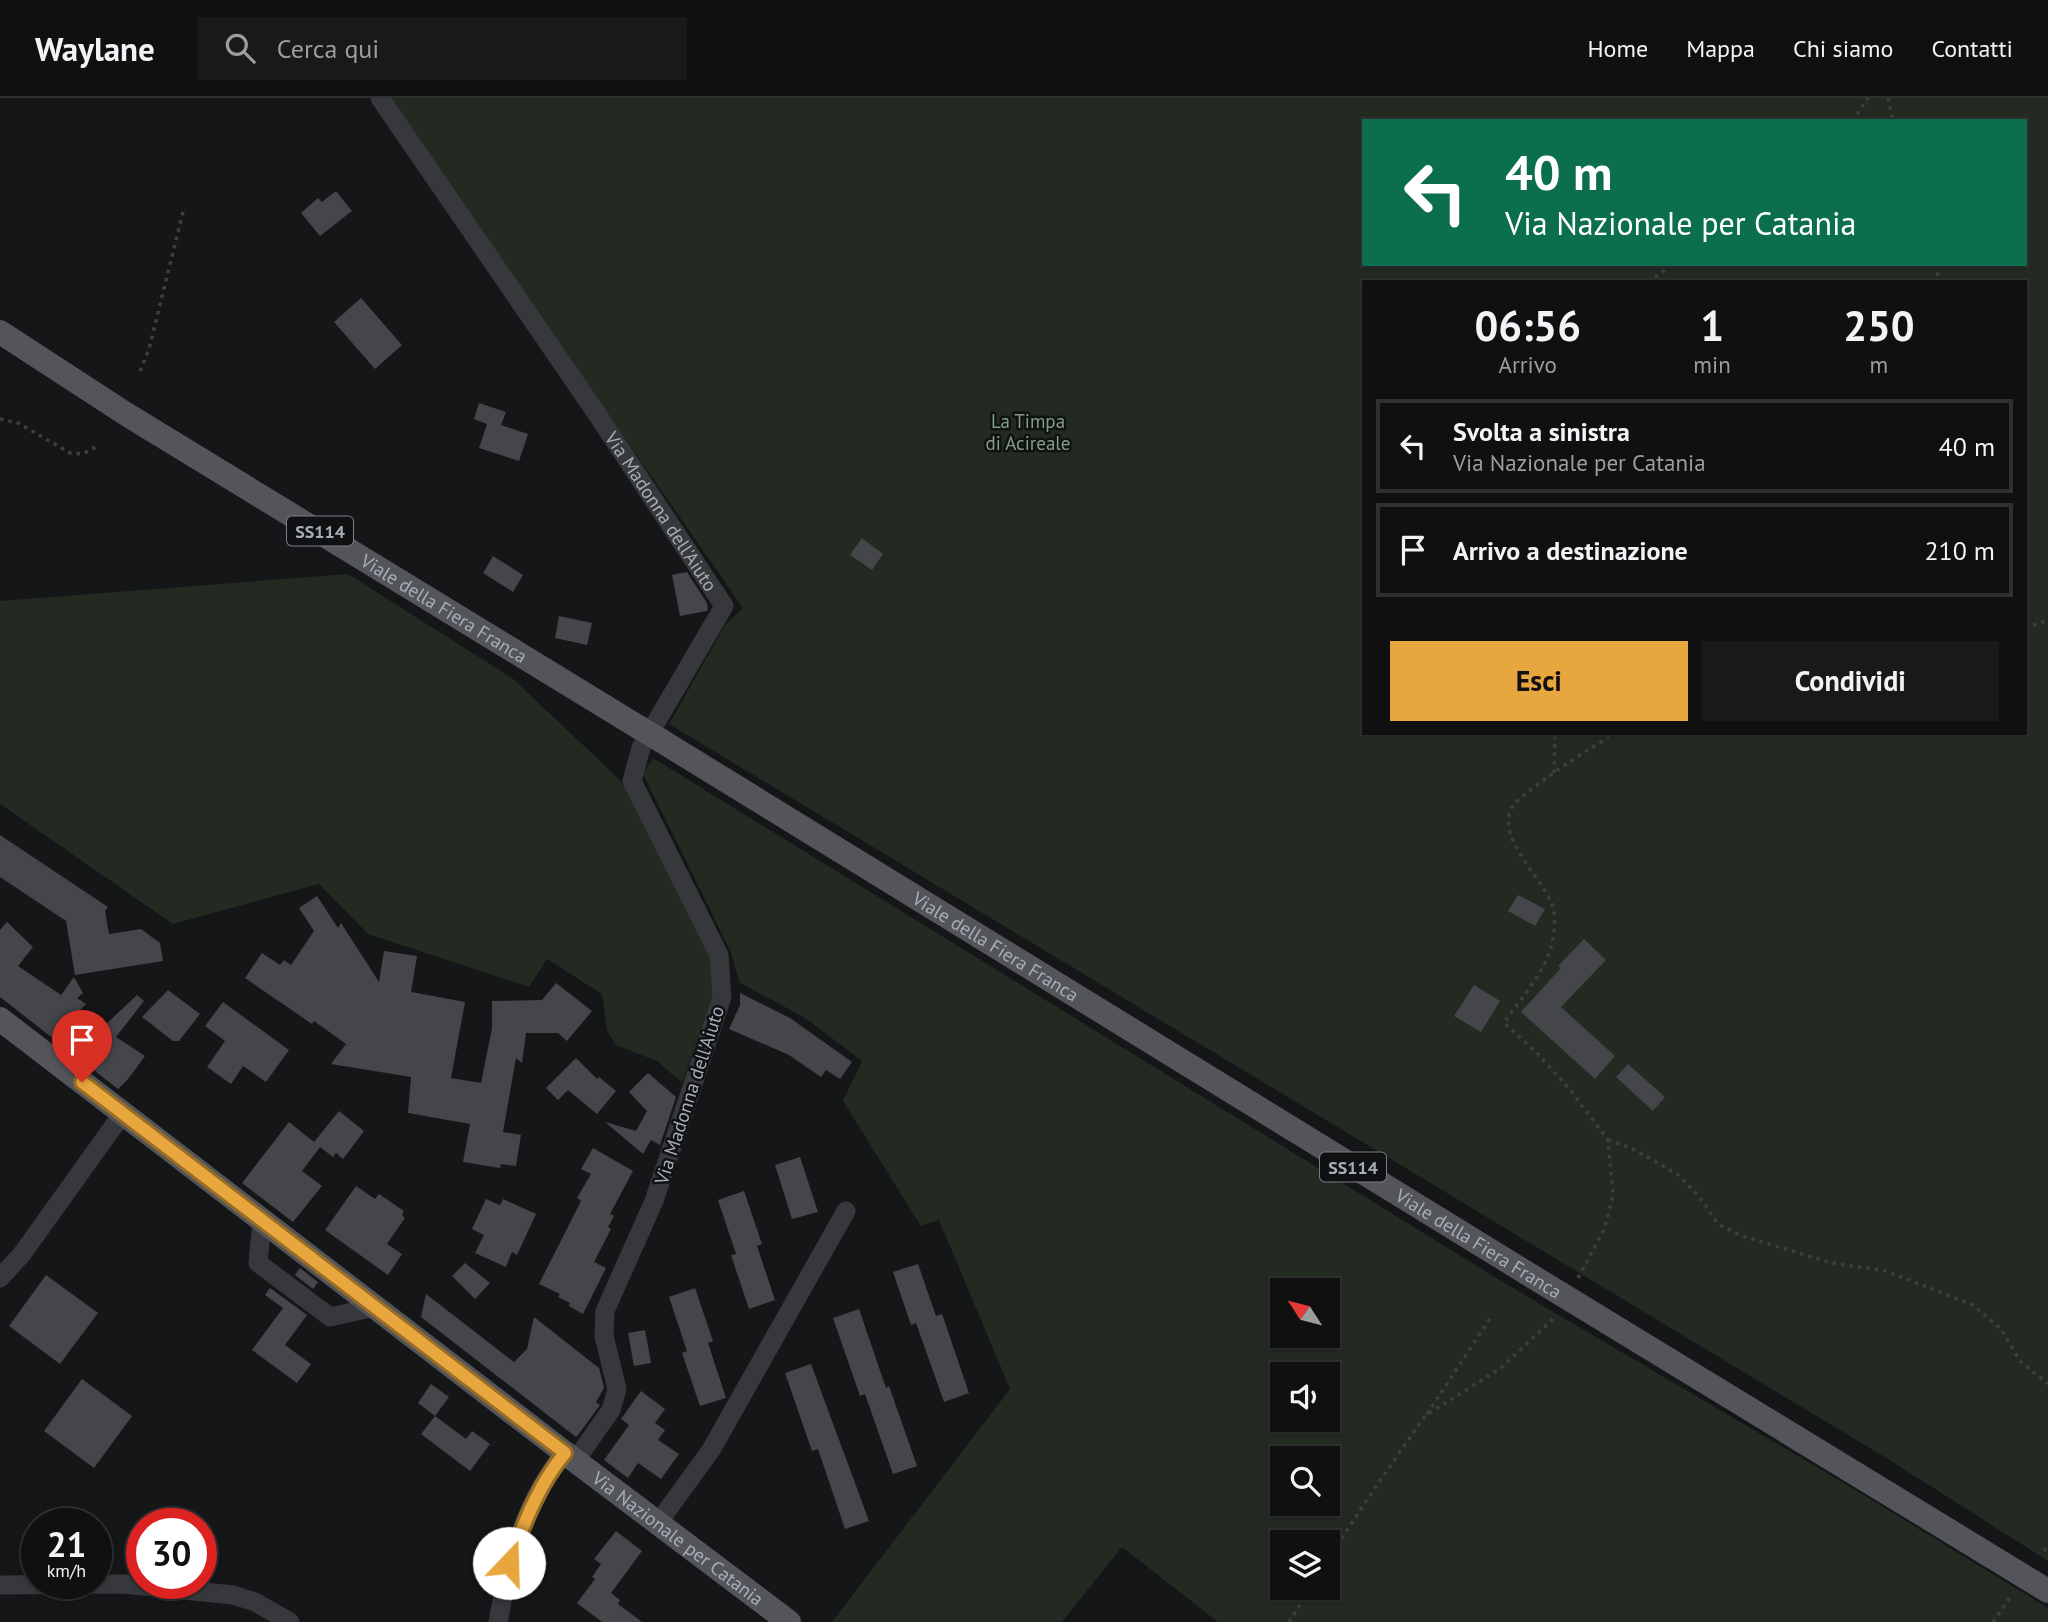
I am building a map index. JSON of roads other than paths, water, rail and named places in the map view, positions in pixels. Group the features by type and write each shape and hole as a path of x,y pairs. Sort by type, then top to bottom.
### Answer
{"main road":[{"name":"Viale della Fiera Franca","path":"0,332 126,414 2048,1591"},
{"name":"Via Nazionale per Catania","path":"0,1019 789,1622"}],"street":[{"name":"Via Madonna dell'Aiuto","path":"380,98 724,606 641,748 632,781 719,955 722,997 654,1201 605,1311 604,1336 617,1389 611,1410 570,1457"},
{"path":"0,1278 22,1254 123,1113"},
{"path":"658,1523 711,1450 846,1211"},
{"path":"262,1220 258,1263 330,1317 375,1307"},
{"path":"498,1622 509,1563 530,1508 553,1466 570,1457"},
{"path":"0,1586 124,1584 233,1594 290,1622"}],"park label":[{"name":"La Timpa di Acireale","path":"1028,432"}]}
